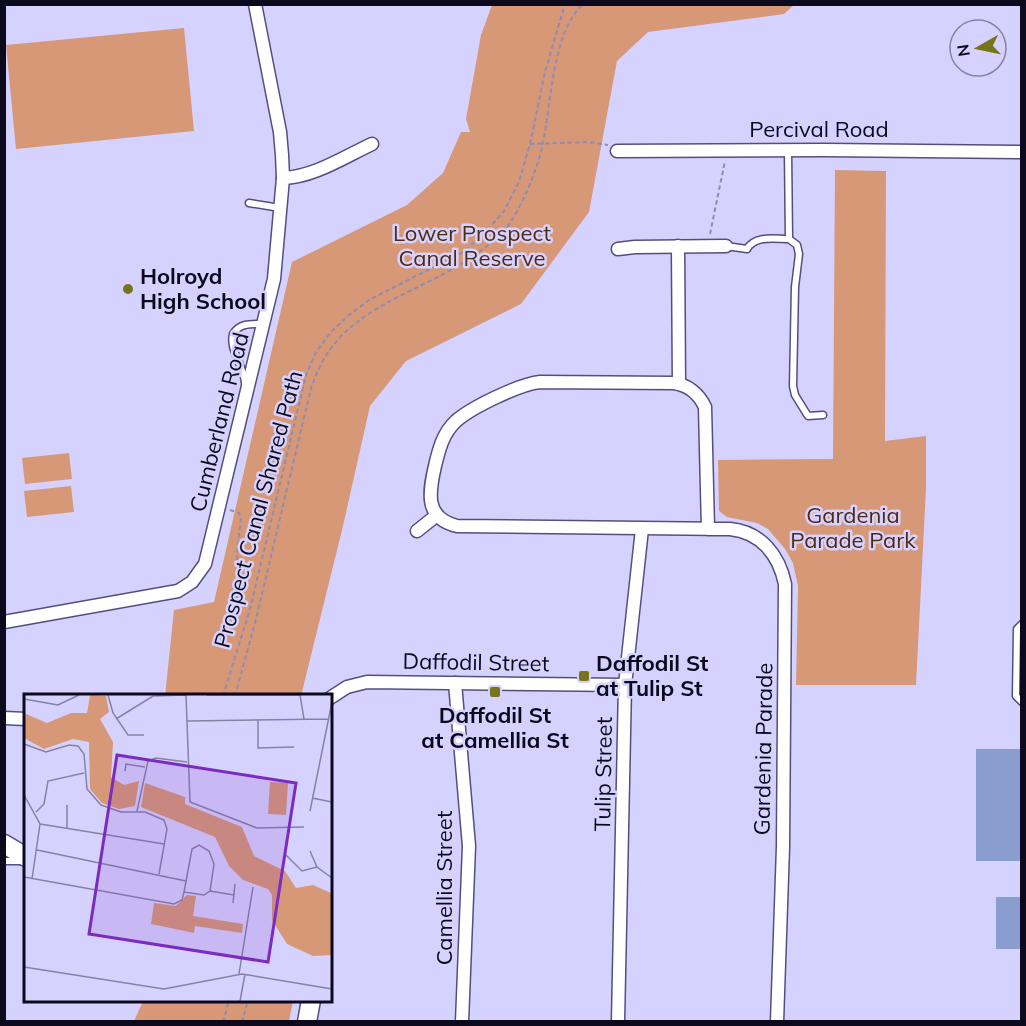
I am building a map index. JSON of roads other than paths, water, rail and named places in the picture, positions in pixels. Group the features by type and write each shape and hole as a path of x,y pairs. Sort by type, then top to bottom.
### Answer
{"street":[{"name":"Cumberland Road","path":"4,622 182,589 195,579 205,564 274,279 283,178 280,132 255,4"},
{"path":"283,178 310,173 372,144"},
{"name":"Percival Road","path":"617,151 1022,152"},
{"path":"678,246 679,384"},
{"path":"618,249 726,246"},
{"path":"417,531 437,515 431,504 430,491 444,436 470,411 522,386 535,383 679,384 686,386 698,396 706,413 708,529"},
{"name":"Gardenia Parade","path":"437,515 445,522 457,526 738,530 760,540 776,557 785,584 783,847 777,1022"},
{"name":"Tulip Street","path":"618,1022 626,685 642,529"},
{"name":"Daffodil Street","path":"332,697 347,687 367,682 626,685"},
{"name":"Camellia Street","path":"455,683 469,846 462,1022"},
{"path":"4,718 24,718"},
{"path":"4,844 24,858"},
{"path":"307,1022 311,1002"}],"lane":[{"path":"788,150 789,238"},
{"path":"249,203 280,208"},
{"path":"726,246 747,249 750,243 756,240 789,238 798,245 795,287 794,391 808,416 823,415"},
{"path":"246,399 245,379 233,346 232,334 241,326 264,324"},
{"path":"1022,624 1017,629 1016,696 1022,702"},
{"path":"4,861 24,859"}],"place":[{"name":"Holroyd High School","path":"128,289"},
{"name":"Daffodil St at Tulip St","path":"584,676"},
{"name":"Daffodil St at Camellia St","path":"495,692"}],"park label":[{"name":"Lower Prospect Canal Reserve","path":"472,246"},
{"name":"Gardenia Parade Park","path":"853,528"}]}
